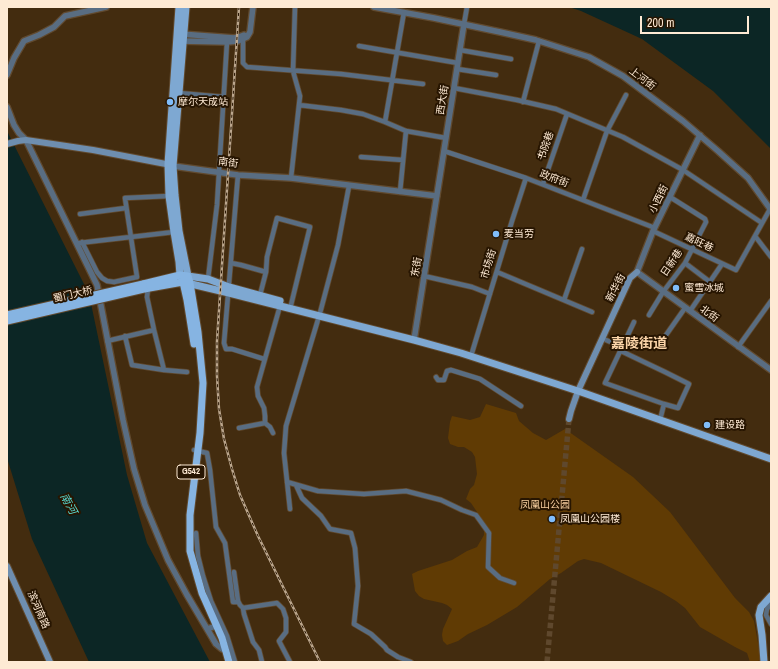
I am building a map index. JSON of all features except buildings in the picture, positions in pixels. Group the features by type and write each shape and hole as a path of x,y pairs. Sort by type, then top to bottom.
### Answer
{"highway":[{"path":"145,287 185,279"},
{"name":"G542","path":"185,279 198,332 203,383 200,433 186,515 186,552 198,595 210,628 226,659"},
{"name":"蜀门大桥","path":"7,315 145,287"},
{"name":"蜀门大桥","path":"7,321 145,287"},
{"name":"G542","path":"196,450 190,515 190,551 202,593 222,638 226,659"}],"main road":[{"path":"179,7 179,93 171,165 185,279"},
{"path":"185,279 179,262 170,196 180,37 186,7"},
{"name":"南街","path":"7,144 26,140 93,150 171,165"},
{"name":"新华街","path":"581,390 637,272"},
{"name":"新华街","path":"581,390 630,278 637,272"},
{"path":"185,279 208,279 229,290 280,306 414,338 472,355 661,416 771,455"},
{"path":"185,279 291,304 319,315"},
{"path":"581,390 771,458"},
{"name":"滨河南路","path":"7,566 50,662"},
{"path":"764,662 759,615 761,607 771,598"}],"street":[{"path":"7,75 14,58 24,41 54,27 65,16 106,7"},
{"path":"180,37 247,37 250,32 253,7"},
{"path":"291,178 300,96 292,71 296,7"},
{"name":"上河街","path":"374,7 464,24 539,41 589,57 623,76 718,150 748,178 770,210"},
{"name":"西大街","path":"437,196 467,7"},
{"path":"385,122 404,12"},
{"path":"180,37 227,42 238,41 243,37"},
{"path":"243,37 243,63 246,67 341,74 423,84"},
{"path":"523,102 539,41"},
{"path":"208,279 217,205 227,42"},
{"path":"359,46 496,75"},
{"path":"460,50 511,59"},
{"path":"454,88 556,110 623,137 683,170 762,223"},
{"path":"179,93 224,96"},
{"path":"583,200 607,131 626,95"},
{"path":"299,105 363,114 406,131 446,138"},
{"path":"7,107 14,125 18,132 26,140 79,243 98,275 107,281 114,282 137,277 125,198 170,196"},
{"name":"书院巷","path":"543,184 567,114"},
{"path":"400,192 406,131"},
{"name":"小西街","path":"637,272 654,230 700,135"},
{"name":"政府街","path":"444,151 543,184 654,230"},
{"path":"361,157 404,160"},
{"name":"南街","path":"171,165 238,175 291,178 437,196"},
{"path":"238,175 224,343 226,349 232,349 264,359"},
{"name":"市场街","path":"472,355 526,178"},
{"path":"290,509 284,453 286,426 338,245 349,186"},
{"name":"东街","path":"414,338 437,196"},
{"name":"日新巷","path":"649,315 663,292 685,263 706,222 705,219 670,197"},
{"path":"80,214 126,208"},
{"path":"770,210 755,236 771,256"},
{"path":"260,296 266,272 267,257 278,218 310,227 291,304"},
{"name":"嘉旺巷","path":"654,230 692,250 736,270 755,236"},
{"path":"79,243 174,232"},
{"path":"79,243 96,285 122,420 134,469 146,505 168,560 186,595 210,628"},
{"path":"564,300 582,249"},
{"path":"231,263 266,272"},
{"path":"685,263 710,282"},
{"path":"666,336 710,282 722,264"},
{"path":"497,272 592,312"},
{"name":"北街","path":"637,272 771,370"},
{"path":"424,276 472,287 490,294"},
{"path":"145,287 164,370"},
{"path":"738,347 771,301"},
{"path":"265,423 266,416 258,396 257,384 280,306"},
{"path":"606,340 622,349 689,384 678,408 605,383 622,349 634,322"},
{"path":"107,341 154,330"},
{"path":"125,336 132,365 187,372"},
{"path":"436,377 438,380 444,380 447,370 451,370 480,379 521,406"},
{"path":"661,416 664,404"},
{"path":"239,428 265,423 270,427 273,433"},
{"path":"196,450 207,453 216,527 225,543 233,602 238,601"},
{"path":"287,482 318,491 364,494 406,491 441,500 476,515 489,533 488,567 500,578 514,583"},
{"path":"296,485 302,498 321,516 330,529 351,533 355,548 358,586 354,624 371,634 387,650 398,657 411,662"},
{"path":"196,533 202,576 211,601 227,636 235,662"},
{"path":"234,572 238,601 243,608 253,642 259,650 262,662"},
{"path":"771,598 766,612 771,624"},
{"path":"243,608 277,603 283,609 286,618 286,632 279,641 290,662"}],"green space":[{"name":"凤凰山公园","path":"486,404 516,413 519,421 533,433 546,440 565,429 633,477 670,512 735,598 749,612 754,621 760,660 750,662 747,653 700,627 685,608 661,592 601,563 584,559 578,561 550,579 517,607 458,641 447,645 443,641 442,635 443,629 452,609 442,603 424,599 419,596 415,591 412,574 452,560 477,547 484,535 481,518 471,503 466,499 470,489 474,485 477,474 475,457 472,452 464,447 458,447 450,444 448,438 452,416 470,420 480,417"}],"water":[{"path":"569,7 771,7 771,149 713,91 642,39"},
{"name":"南河","path":"7,131 89,294 127,475 147,543 210,662 89,662 32,539 7,458"}],"tunnel":[{"path":"547,662 569,419"}],"railway":[{"path":"239,7 217,341 219,409 224,439 240,495 258,536 320,662"}],"place":[{"name":"摩尔天成站","path":"170,102"},
{"name":"麦当劳","path":"496,234"},
{"name":"蜜雪冰城","path":"676,288"},
{"name":"建设路","path":"707,425"},
{"name":"凤凰山公园楼","path":"552,519"}],"district":[{"name":"嘉陵街道","path":"639,344"}]}
